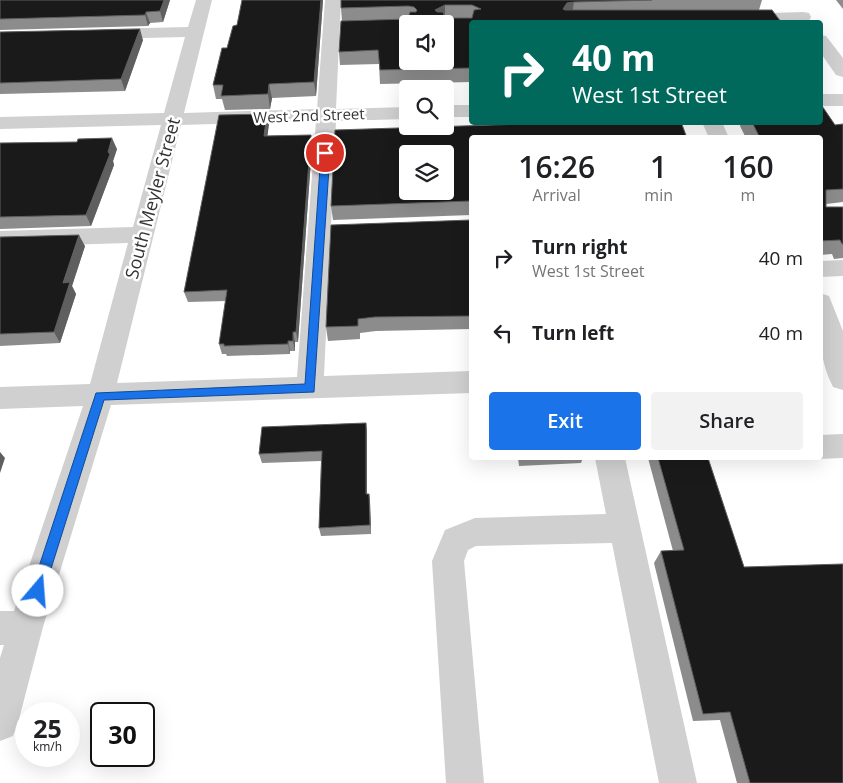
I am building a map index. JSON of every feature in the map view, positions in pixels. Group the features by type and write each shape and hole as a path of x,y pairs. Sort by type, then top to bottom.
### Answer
{"street":[{"name":"South Meyler Street","path":"0,723 13,628 100,396 204,0"},
{"path":"310,388 330,230 328,115 342,28 334,0"},
{"path":"791,0 805,20"},
{"path":"726,19 805,20"},
{"path":"88,34 195,32"},
{"path":"823,44 843,71"},
{"path":"823,100 843,100"},
{"path":"454,112 469,111"},
{"name":"West 2nd Street","path":"0,123 399,113"},
{"path":"0,239 141,235"},
{"path":"823,269 843,268"},
{"path":"823,311 831,334 836,372"},
{"path":"0,398 469,382"},
{"path":"823,447 843,446"},
{"path":"610,460 678,783"},
{"path":"465,783 448,561 456,540 475,532 625,528"}],"building":[{"path":"0,0 164,0 160,11 146,12 145,15 0,19"},
{"path":"242,0 321,0 314,82 269,84 268,94 221,96 223,85 213,85 222,48 227,48 233,26 237,25"},
{"path":"341,0 652,0 574,2 567,3 563,9 772,10 780,20 469,20 469,68 454,68 454,18 472,18 474,10 481,9 472,5 445,5 435,10 443,12 444,15 409,15 410,12 416,12 417,10 414,7 341,8"},
{"path":"399,19 399,70 380,70 378,50 339,52 341,21"},
{"path":"140,29 121,79 0,83 0,32"},
{"path":"823,107 835,125 843,124 843,189 826,190 826,207 843,207 843,244 840,240 823,241 823,135 758,135 754,125 823,125"},
{"path":"267,114 264,136 311,135 296,332 293,332 293,341 288,341 288,344 224,346 224,344 219,344 227,290 184,292 219,115"},
{"path":"682,125 686,135 469,135 469,201 331,206 335,130 399,128 399,135 454,135 454,126"},
{"path":"112,138 108,152 110,154 86,215 0,217 0,143 77,142 78,139"},
{"path":"469,220 469,316 375,317 358,319 358,326 326,327 331,225"},
{"path":"79,235 63,283 70,282 54,332 0,334 0,237"},
{"path":"366,423 366,494 369,494 370,525 319,528 322,451 259,454 262,427"},
{"path":"659,460 709,460 744,567 843,564 843,783 750,783 730,712 703,714 661,551 684,550"}],"route":[{"path":"38,591 100,396 310,388 325,153"}]}
